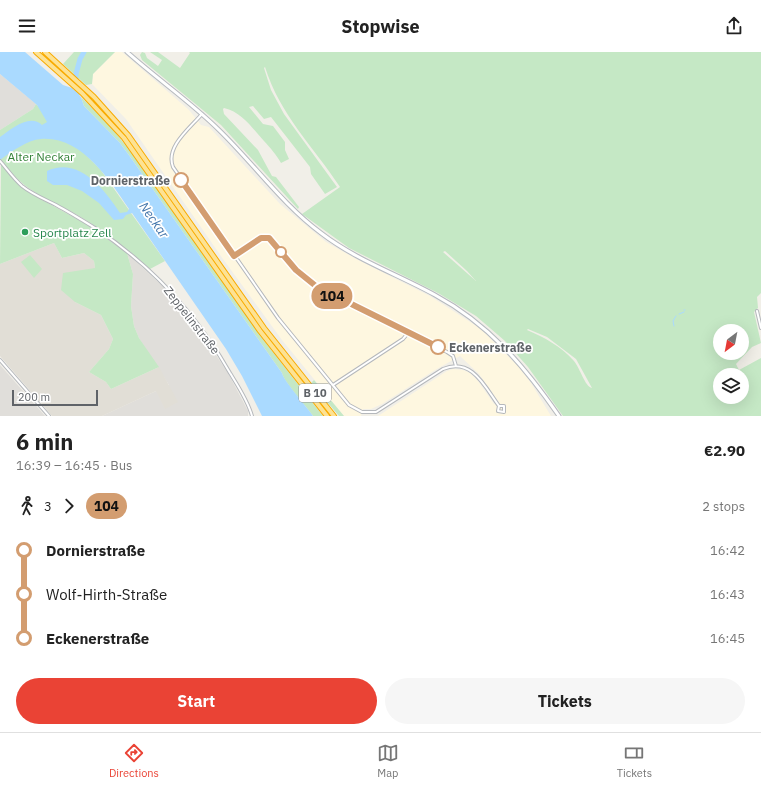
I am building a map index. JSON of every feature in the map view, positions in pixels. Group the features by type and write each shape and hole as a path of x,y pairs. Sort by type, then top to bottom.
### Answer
{"highway":[{"name":"B 10","path":"36,52 82,93 112,124 135,152 260,331 327,416"},
{"name":"B 10","path":"45,52 82,85 116,120 138,148 264,328 334,416"}],"main road":[{"path":"127,52 202,114 227,138 285,202 323,235 357,256 447,302 485,329 519,362 559,416"}],"street":[{"path":"202,114 174,147 171,154 171,163 280,321 352,406 362,412 371,413 380,409 444,369 456,366 464,367 475,373 499,406"},
{"name":"Zeppelinstraße","path":"0,161 11,175 30,192 75,216 108,237 161,281 182,304 212,344 235,381 252,416"},
{"path":"234,256 261,238 269,238 296,270 317,287 448,352 454,357 456,366"},
{"path":"757,312 761,328"},
{"path":"333,385 403,339 408,333"},
{"path":"0,360 49,416"}],"shaded area":[{"path":"115,52 122,52 189,110 201,125 209,127 280,204 326,242 358,260 430,296 481,329 518,366 531,383 551,416 378,416 447,371 453,369 463,370 470,373 478,381 494,404 499,402 479,374 460,356 382,404 371,409 363,409 361,416 344,416 282,340 223,259 126,119 92,84 93,74"},
{"path":"0,74 36,104 33,109 0,130"},
{"path":"54,243 62,258 84,253 94,261 95,268 75,302 101,315 113,339 109,349 89,372 106,382 111,389 159,367 178,402 165,409 156,391 102,416 52,416 0,356 0,264"},
{"path":"127,253 173,296 192,319 228,373 248,411 248,416 102,416 169,385 139,338 134,326 131,306 133,274"},
{"path":"0,365 38,408 45,416 0,416"}],"green space":[{"path":"74,52 115,52 93,74 92,84 86,85 63,64"},
{"path":"142,52 145,53 147,58 158,66 162,60 150,52 158,52 180,68 190,53 189,52 761,52 761,293 757,297 758,308 754,312 761,343 749,350 749,324 713,324 713,360 740,360 736,364 738,368 713,368 713,404 749,404 749,368 743,368 761,358 761,416 563,416 528,367 505,341 476,316 438,293 349,248 302,214 340,187 288,115 271,84 265,67 264,68 271,90 284,114 337,187 325,194 311,174 310,167 271,117 264,119 253,106 249,107 263,124 273,126 285,142 285,150 289,159 281,163 251,126 241,117 224,108 224,114 258,150 272,176 276,177 299,207 298,209 221,125 142,60 140,55","holes":["445,251 467,271 476,281 443,252","528,329 547,337 576,359 592,388 589,387 574,361 564,351 546,339 527,330"]},
{"path":"81,97 111,127 130,151 262,338 323,416 313,416 291,388 131,158 120,143 84,106"},
{"name":"Alter Neckar","path":"36,104 100,169 165,261 150,269 107,234 79,216 38,194 20,181 3,162 0,164 0,130 33,109"},
{"path":"1,164 14,180 28,192 88,225 127,253 133,274 131,306 134,326 139,338 159,367 111,389 106,382 89,372 109,349 113,339 101,315 75,302 61,290 63,273 95,268 94,261 84,253 62,258 54,243 0,264"},
{"path":"30,255 42,269 34,278 21,262"},
{"path":"314,380 344,416 339,416 311,383"}],"water":[{"name":"Neckar","path":"0,52 25,52 63,85 72,88 81,97 84,106 120,143 131,158 282,373 286,381 313,416 262,416 242,376 226,349 132,213 126,215 123,219 114,220 99,203 82,191 67,185 53,185 47,181 47,171 59,168 70,168 90,178 99,186 120,213 127,212 129,209 113,185 82,152 56,140 41,139 25,144 0,160 0,137 26,121 37,122 42,125 47,122 37,105 0,74"}],"waterway":[{"path":"77,99 76,74 80,59 84,52"},
{"path":"679,314 684,312"},
{"path":"674,326 673,321 676,316"}],"bus line":[{"name":"104","path":"181,180 234,256 261,238 269,238 274,242 296,270 323,291 438,347"}],"place":[{"name":"Dornierstraße","path":"181,180"},
{"name":"Sportplatz Zell","path":"25,232"},
{"name":"Eckenerstraße","path":"438,347"}]}
